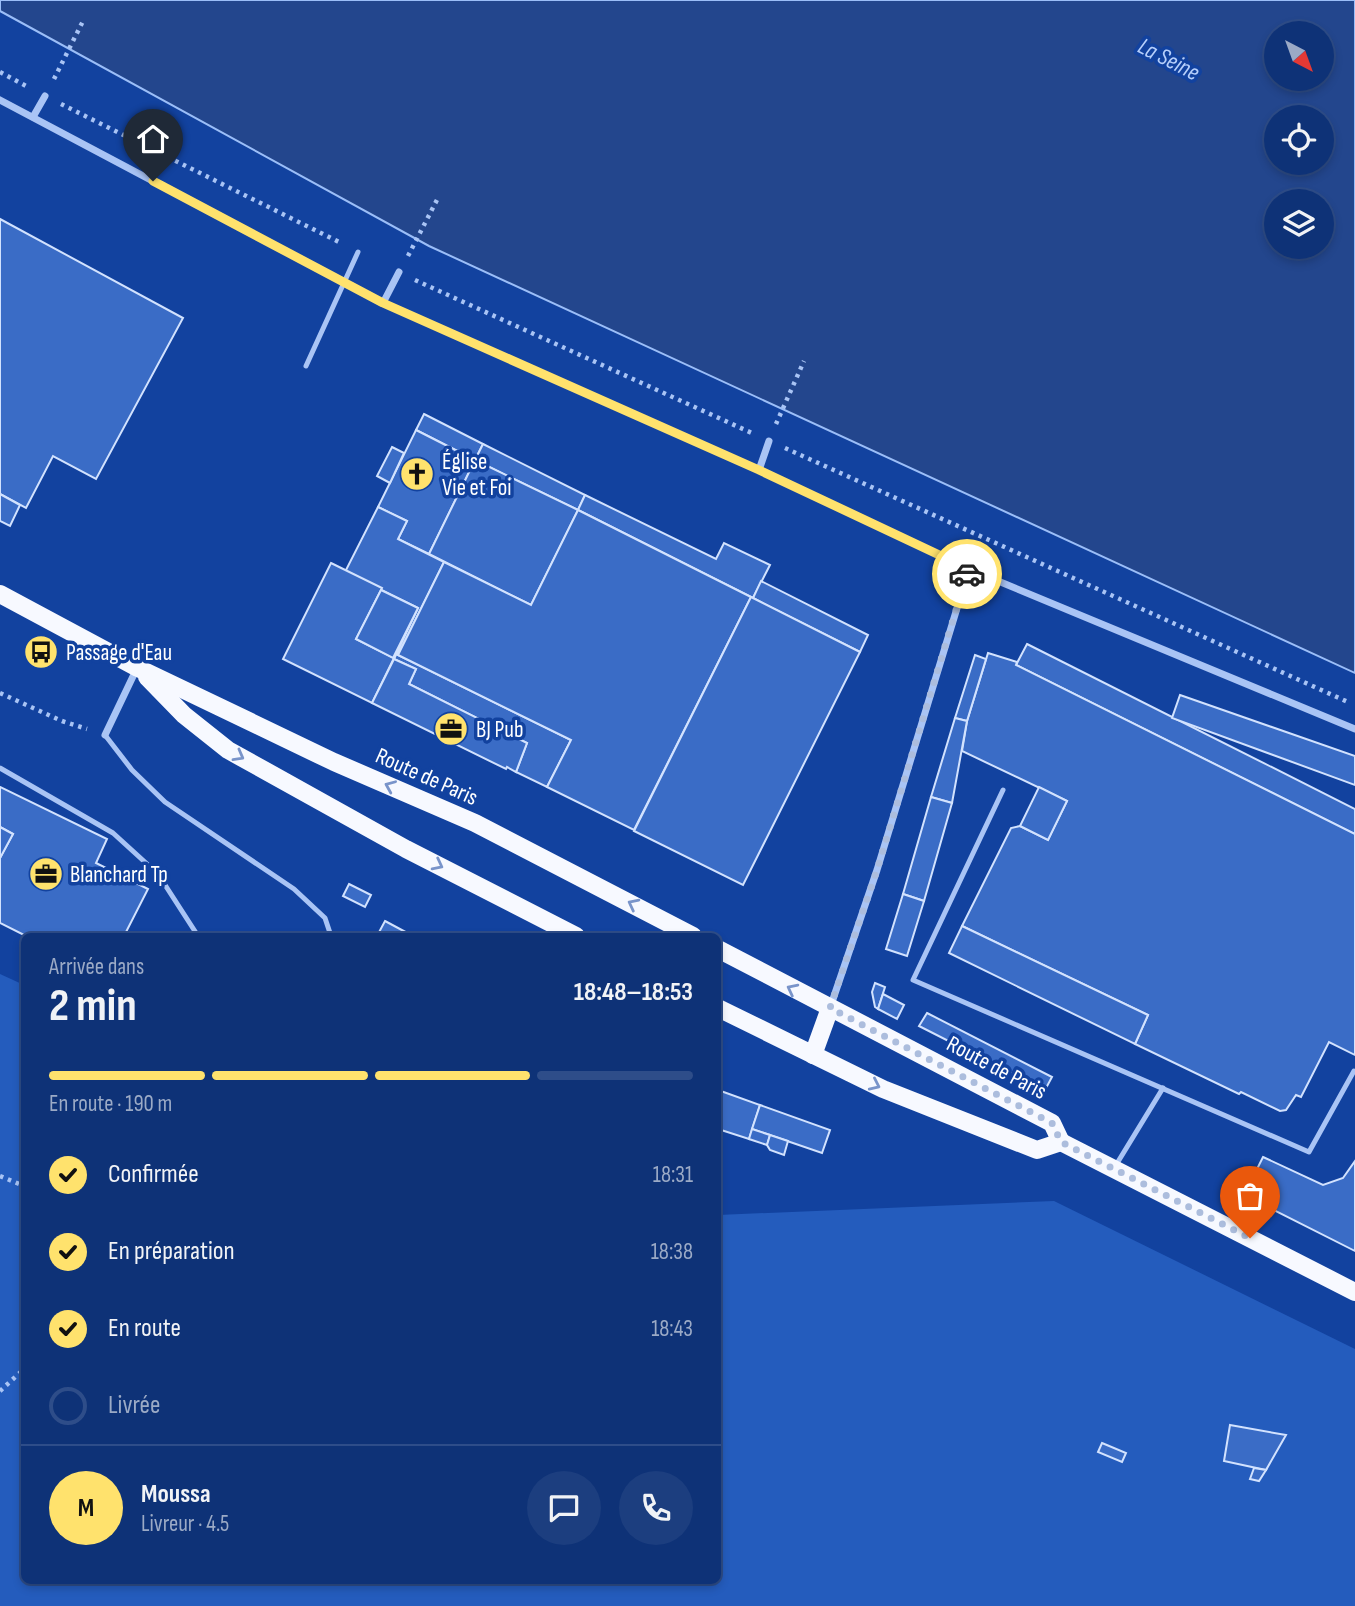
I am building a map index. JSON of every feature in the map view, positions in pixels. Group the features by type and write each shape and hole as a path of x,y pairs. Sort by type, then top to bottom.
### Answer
{"main road":[{"name":"Route de Paris","path":"0,594 138,668 334,762 475,823 687,933"},
{"name":"Route de Paris","path":"138,668 184,715 229,750 407,849 570,933"},
{"name":"Route de Paris","path":"721,951 1052,1123 1061,1142"},
{"path":"813,1055 830,1008"},
{"path":"721,1009 883,1089 1037,1150 1061,1142 1355,1292"}],"street":[{"path":"33,117 45,96"},
{"path":"0,100 383,303 759,470 969,569 1355,729"},
{"path":"383,303 399,272"},
{"path":"759,470 769,441"},
{"path":"830,1008 877,870 969,569"},
{"path":"105,735 138,668"}],"lane":[{"path":"306,366 358,252"},
{"path":"105,735 132,770 165,802 294,889 326,918 330,933"},
{"path":"0,768 113,833 158,874 196,933"},
{"path":"1003,790 912,980 1309,1152 1354,1071"},
{"path":"1114,1168 1163,1088"}],"path":[{"path":"45,96 83,21"},
{"path":"0,72 358,252"},
{"path":"439,196 399,272 1355,705"},
{"path":"769,441 804,361"},
{"path":"0,693 62,721 105,735"},
{"path":"0,1176 21,1185"},
{"path":"0,1391 21,1372"}],"shaded area":[{"path":"0,974 21,984 21,1584 721,1584 721,1215 1054,1201 1355,1349 1355,1606 0,1606"}],"water":[{"name":"La Seine","path":"0,0 1355,0 1355,673 429,246 0,11"}],"building":[{"path":"0,219 183,318 96,479 53,456 26,508 0,494"},
{"path":"424,414 483,444 475,460 416,430"},
{"path":"416,430 475,460 429,554 398,539 407,521 378,507"},
{"path":"483,444 585,495 578,510 475,460"},
{"path":"392,447 404,453 390,483 377,476"},
{"path":"475,460 578,510 531,605 429,554"},
{"path":"0,494 20,505 10,526 0,521"},
{"path":"585,495 716,559 724,543 770,565 753,598 578,510"},
{"path":"378,507 407,521 398,539 444,562 398,655 571,740 547,787 516,772 527,743 409,684 416,669 394,659 418,608 345,572"},
{"path":"578,510 751,597 634,830 547,787 571,740 398,655 444,562 531,605"},
{"path":"331,563 382,588 356,639 394,658 372,703 283,659"},
{"path":"761,581 868,635 860,652 753,598"},
{"path":"381,590 418,608 393,658 356,639"},
{"path":"751,597 860,652 743,885 634,831"},
{"path":"1027,644 1355,809 1355,834 1016,665"},
{"path":"988,653 1017,662 1016,665 1355,834 1355,1055 1329,1042 1301,1097 1296,1095 1286,1110 1280,1111 1241,1092 1239,1094 1135,1044 1148,1015 962,926 1011,828 1020,826 1048,840 1067,801 962,751 967,721"},
{"path":"975,655 986,659 967,721 955,718"},
{"path":"394,659 416,669 409,684 527,743 516,772 372,703"},
{"path":"1180,695 1355,756 1355,785 1172,718"},
{"path":"955,718 967,721 952,803 931,797"},
{"path":"0,787 107,839 96,863 148,889 126,933 21,934 0,923 0,858 13,834 0,827"},
{"path":"1039,787 1067,801 1048,840 1020,826"},
{"path":"931,797 952,803 924,901 903,894"},
{"path":"0,827 13,834 0,858"},
{"path":"349,884 371,895 365,907 343,896"},
{"path":"903,894 924,901 907,956 886,949"},
{"path":"385,921 407,933 379,933"},
{"path":"962,926 1148,1015 1135,1044 949,953"},
{"path":"875,983 885,987 878,1009 875,1007 872,992"},
{"path":"883,994 904,1005 897,1019 878,1009"},
{"path":"927,1013 1052,1077 1045,1090 919,1026"},
{"path":"721,1091 760,1105 749,1139 721,1130"},
{"path":"760,1105 830,1130 822,1153 752,1129"},
{"path":"752,1129 770,1135 767,1145 749,1139"},
{"path":"770,1135 788,1141 784,1155 770,1150 767,1145"},
{"path":"1263,1157 1323,1185 1343,1178 1355,1161 1355,1251 1244,1195"},
{"path":"1230,1425 1286,1435 1266,1470 1224,1461"},
{"path":"1102,1443 1126,1453 1122,1462 1098,1452"},
{"path":"1254,1468 1266,1470 1259,1481 1250,1479"}],"way so far":[{"path":"967,574 877,870 830,1008 1052,1123 1061,1142 1250,1238"}],"place":[{"name":"Église Vie et Foi","path":"417,474"},
{"name":"Passage d'Eau","path":"41,652"},
{"name":"BJ Pub","path":"451,729"},
{"name":"Blanchard Tp","path":"46,874"}],"route":[{"path":"153,181 383,303 759,470 969,569 967,574"}]}
